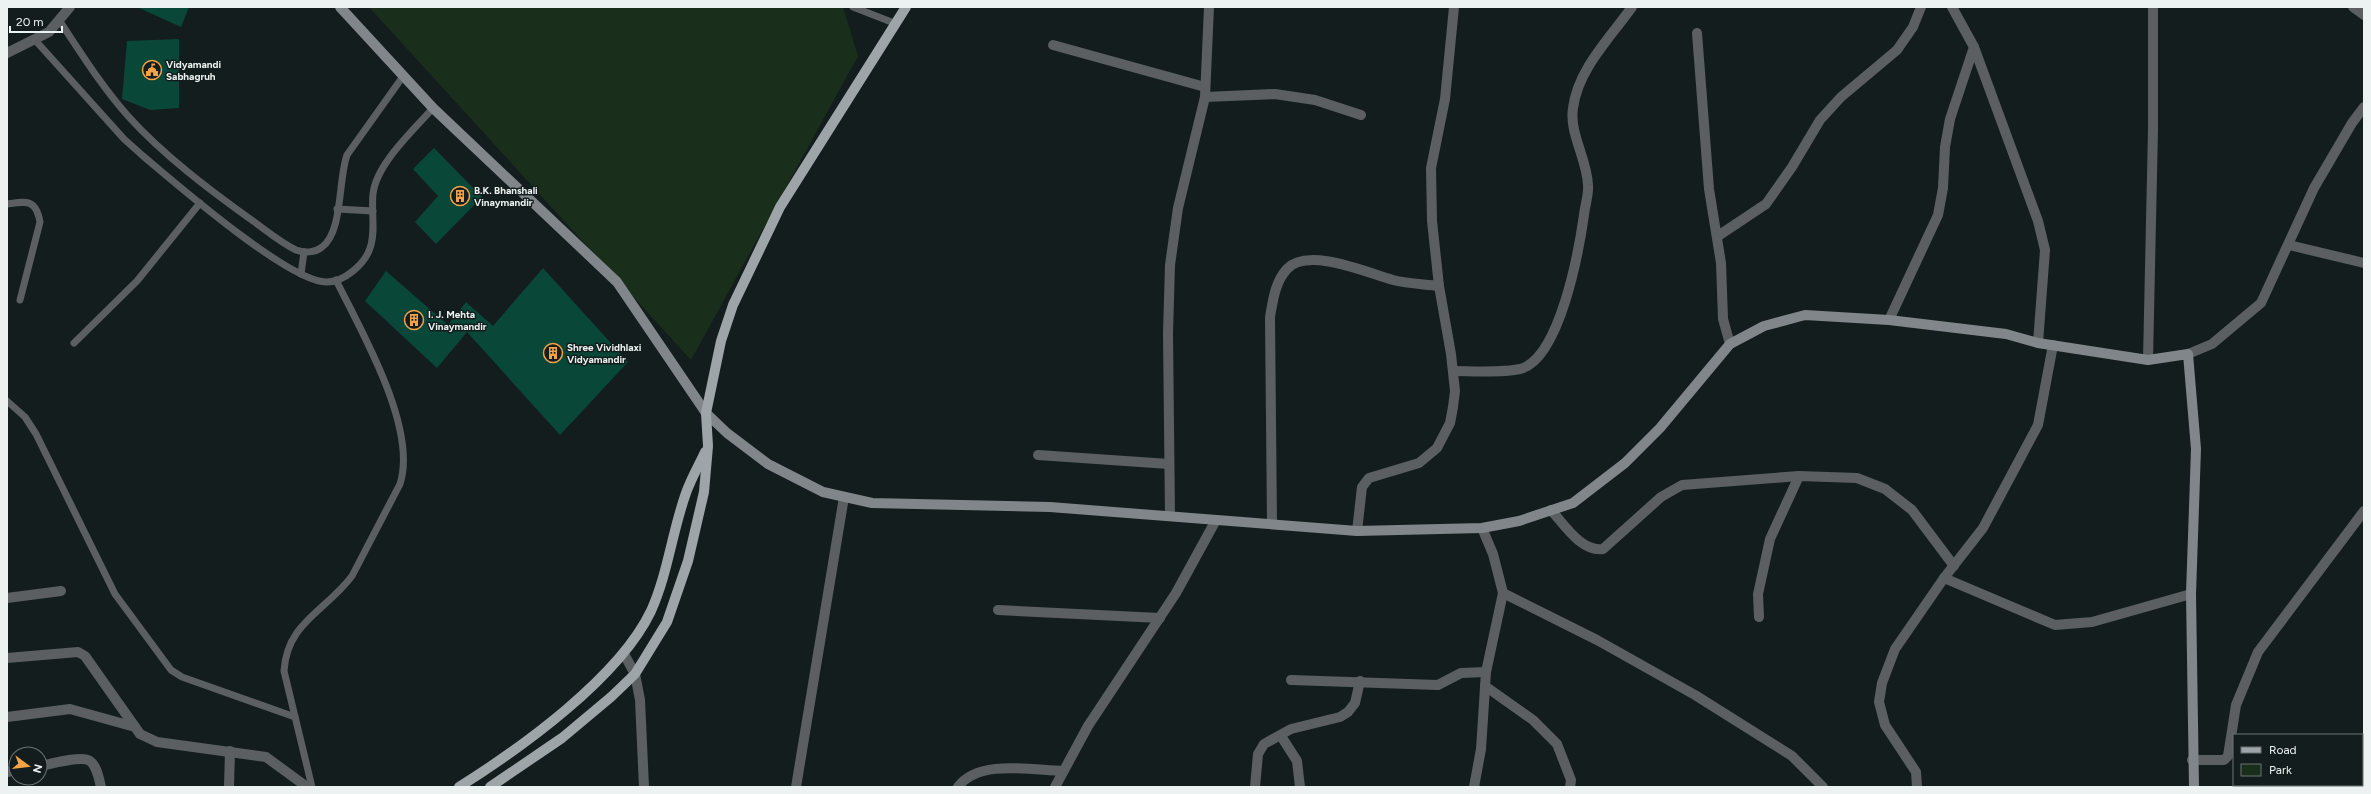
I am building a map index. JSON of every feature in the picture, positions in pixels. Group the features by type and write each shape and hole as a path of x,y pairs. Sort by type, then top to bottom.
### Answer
{"main road":[{"path":"490,787 562,738 635,674 667,622 688,560 704,492 708,446 706,413 721,341 733,306 780,207 894,23 906,7"},
{"path":"459,787 523,743 590,688 624,654 651,611 669,561 686,493 708,446"}],"street":[{"path":"7,53 49,32 70,7"},
{"path":"340,7 404,74 433,108 617,282 706,413 727,433 768,464 823,492 872,503 1050,507 1357,531 1482,528 1519,521 1573,503 1625,463 1660,428 1730,344 1764,326 1805,315 1889,320 2006,334 2038,343 2148,360 2188,354 2212,344 2261,303 2290,245 2314,188 2352,123 2364,107"},
{"path":"1170,516 1170,265 1178,208 1205,92 1209,7"},
{"path":"1357,531 1362,486 1368,478 1419,463 1437,448 1450,423 1453,407 1453,371 1439,286 1432,221 1431,168 1444,99 1454,7"},
{"path":"1453,371 1520,369 1531,363 1550,339 1564,308 1578,259 1588,185 1582,151 1574,126 1572,110 1574,98 1580,78 1632,7"},
{"path":"1718,236 1766,204 1792,167 1820,120 1841,97 1897,50 1913,27 1921,7"},
{"path":"1952,7 1974,47 2038,221 2045,250 2038,343"},
{"path":"2148,360 2153,137 2153,7"},
{"path":"2353,7 2364,15"},
{"path":"1696,33 1709,189 1718,236 1722,319 1730,344"},
{"path":"1053,45 1205,92 1275,94 1315,100 1361,115"},
{"path":"1889,320 1938,215 1943,188 1945,147 1950,120 1974,47"},
{"path":"2290,245 2364,263"},
{"path":"1272,524 1270,317 1276,288 1288,268 1300,262 1326,260 1356,267 1394,280 1439,286"},
{"path":"1917,787 1916,772 1885,725 1879,702 1882,683 1895,649 1944,578 1984,528 2038,425 2053,345"},
{"path":"2188,354 2196,449 2191,594 2192,760 2194,787"},
{"path":"1038,455 1169,464"},
{"path":"1551,510 1584,545 1594,550 1603,548 1661,497 1682,485 1799,476 1857,478 1885,490 1912,510 1954,566"},
{"path":"1759,617 1758,594 1770,538 1799,476"},
{"path":"796,787 844,497"},
{"path":"2192,760 2224,760 2228,756 2236,706 2258,652 2364,511"},
{"path":"1055,787 1062,771 1088,726 1160,618 1216,520"},
{"path":"1474,787 1481,749 1486,672 1502,593 1494,554 1482,528"},
{"path":"1944,578 2056,625 2092,622 2191,594"},
{"path":"7,598 61,591"},
{"path":"1502,593 1597,640 1695,694 1792,756 1823,787"},
{"path":"998,610 1160,618"},
{"path":"7,658 78,652 85,656 140,734 158,742 266,757 307,787"},
{"path":"624,654 635,674 640,700 644,787"},
{"path":"1291,680 1360,681 1438,685 1461,673 1486,672"},
{"path":"1255,787 1258,754 1264,744 1281,736 1291,729 1340,717 1348,712 1355,703 1360,681"},
{"path":"1485,686 1533,720 1556,744 1571,780 1570,787"},
{"path":"7,717 70,709 135,727"},
{"path":"1281,736 1297,761 1300,787"},
{"path":"229,787 230,751"},
{"path":"48,764 81,758 90,760 95,767 101,787"},
{"path":"958,787 972,774 986,769 1062,771"}],"lane":[{"path":"853,7 894,23"},
{"path":"59,20 111,96 129,118 171,156 227,202 286,245 304,252 318,250 329,241 335,226 343,166 347,156 404,74"},
{"path":"35,40 124,139 200,203 277,261 321,282 336,280 355,270 367,254 372,241 373,194 380,171 433,108"},
{"path":"7,204 26,202 34,205 40,222 20,300"},
{"path":"74,343 137,281 200,203"},
{"path":"337,209 373,211"},
{"path":"302,274 304,252"},
{"path":"312,787 284,672 285,658 289,646 297,632 312,613 343,587 352,576 400,484 404,472 397,418 381,370 336,280"},
{"path":"7,401 25,417 36,434 115,594 171,670 182,677 295,717"}],"green space":[{"path":"369,7 843,7 858,56 691,360"}],"building":[{"path":"137,7 189,7 181,27"},
{"name":"Vidyamandi Sabhagruh","path":"179,39 179,108 150,110 122,99 127,41"},
{"name":"B.K. Bhanshali Vinaymandir","path":"434,148 482,197 436,244 415,222 438,196 413,169"},
{"name":"Shree Vividhlaxi Vidyamandir","path":"543,268 628,362 560,435 467,332 437,368 365,301 386,271 448,325 466,302 493,326"}],"place":[{"name":"Vidyamandi Sabhagruh","path":"152,70"},
{"name":"B.K. Bhanshali Vinaymandir","path":"460,196"},
{"name":"I. J. Mehta Vinaymandir","path":"414,320"},
{"name":"Shree Vividhlaxi Vidyamandir","path":"553,353"}]}
